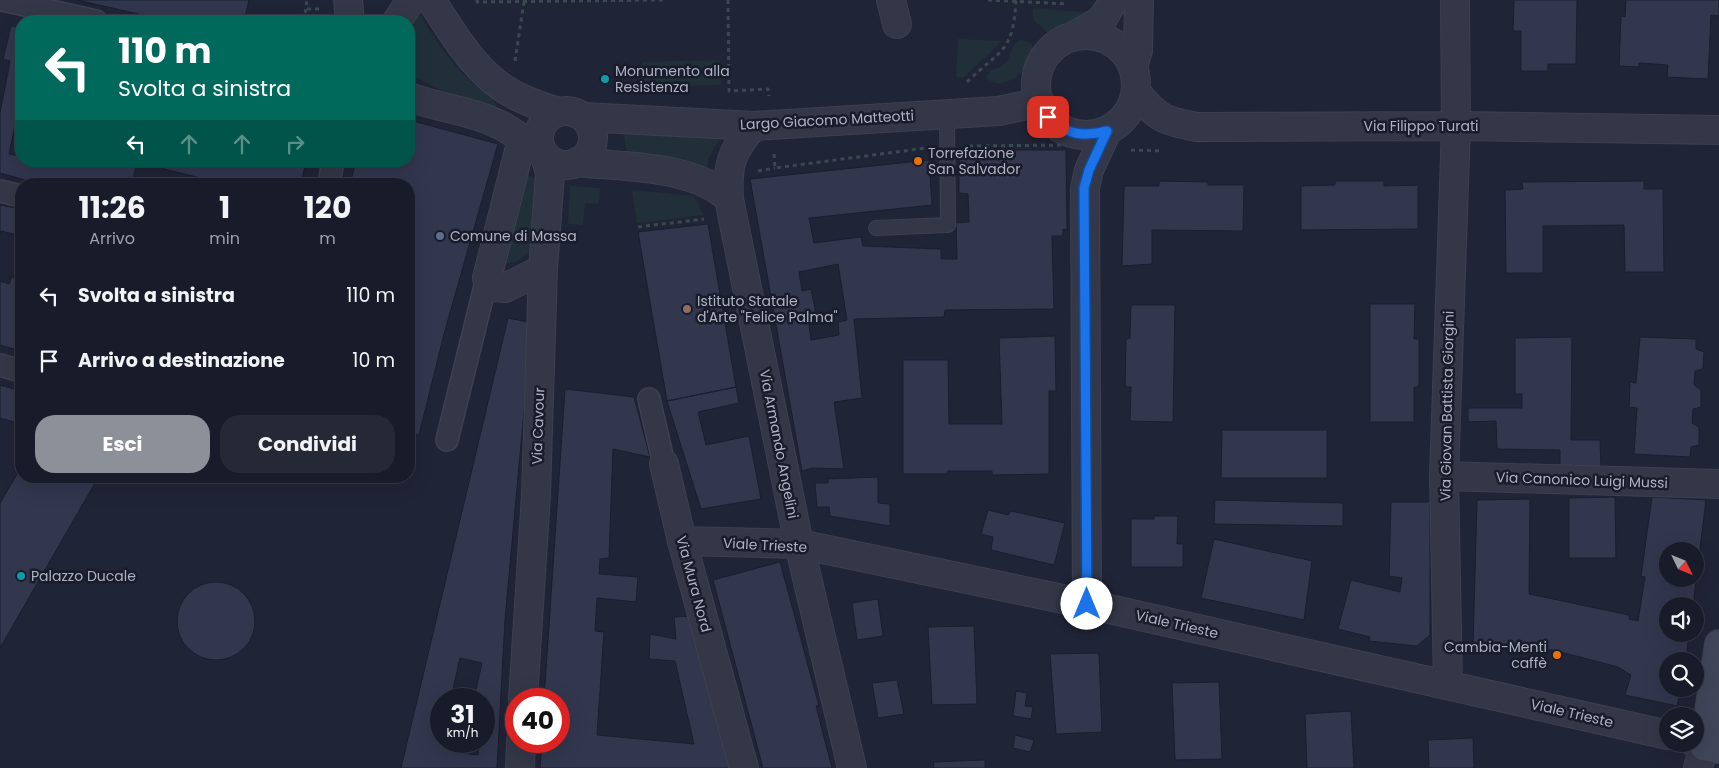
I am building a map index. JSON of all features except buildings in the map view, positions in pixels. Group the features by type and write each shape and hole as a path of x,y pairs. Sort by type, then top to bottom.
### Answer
{"main road":[{"path":"1704,751 1719,644"}],"street":[{"path":"2,0 69,15"},
{"path":"348,0 349,15"},
{"path":"402,15 411,0"},
{"name":"Largo Giacomo Matteotti","path":"431,0 465,50 486,74 510,93 570,114 754,126 1000,111 1040,102"},
{"path":"1107,131 1075,134 1060,127 1048,117 1040,102 1037,82 1042,62 1051,50 1102,20 1114,0"},
{"path":"1087,604 1084,188 1089,170 1107,131 1127,115 1134,102 1139,0"},
{"name":"Via Giovan Battista Giorgini","path":"1448,685 1444,476 1456,126 1455,0"},
{"path":"1072,37 1084,35 1099,37 1114,43 1126,54 1134,79"},
{"name":"Via Filippo Turati","path":"1134,79 1148,108 1169,122 1197,127 1456,126 1719,130"},
{"path":"415,99 502,126 559,164 577,162 688,176 718,188 728,199"},
{"path":"537,149 543,122 570,114 593,132 590,150 577,162"},
{"name":"Via Armando Angelini","path":"754,126 741,140 731,158 728,174 728,199 799,544 852,768"},
{"path":"447,440 518,151 522,146 537,149"},
{"name":"Via Cavour","path":"524,688 536,495 543,269 550,174 537,149"},
{"path":"0,191 15,195"},
{"path":"487,278 495,286 505,288 543,269"},
{"path":"0,365 15,369"},
{"name":"Via Mura Nord","path":"648,399 682,541 744,768"},
{"name":"Via Canonico Luigi Mussi","path":"1444,476 1719,484"},
{"name":"Viale Trieste","path":"682,541 799,544 1087,604 1659,733"},
{"path":"520,768 521,753"}],"lane":[{"path":"876,228 948,225 950,114"}],"path":[{"path":"305,15 307,0"},
{"path":"477,0 477,2 664,0"},
{"path":"988,0 1072,4"},
{"path":"950,114 956,92 1007,46 1015,25 1016,1"}],"shaded area":[{"path":"1094,2 1101,6 1048,33 1033,19 1033,8 1081,12 1088,11"},
{"path":"415,12 420,13 442,49 471,82 492,99 496,106 491,109 447,93 415,77"},
{"path":"958,39 1002,41 963,78 956,76"},
{"path":"1021,40 1031,43 1033,47 1032,55 1023,70 1009,81 1002,83 986,78 991,70 1007,61 1012,48"},
{"path":"720,60 721,85 643,87 642,62"},
{"path":"624,134 720,138 708,159 707,172 680,160 627,155"},
{"path":"526,175 537,178 529,251 518,261 500,265"},
{"path":"570,186 600,188 599,204 585,203 583,225 568,224"},
{"path":"632,190 694,196 703,215 637,223"}],"place":[{"name":"Monumento alla Resistenza","path":"605,79"},
{"name":"Torrefazione San Salvador","path":"918,161"},
{"name":"Comune di Massa","path":"440,236"},
{"name":"Istituto Statale d'Arte \"Felice Palma\"","path":"687,309"},
{"name":"Palazzo Ducale","path":"21,576"},
{"name":"Cambia-Menti caffè","path":"1557,655"}],"route":[{"path":"1048,117 1060,127 1075,134 1107,131 1089,170 1084,188 1087,604"}]}
